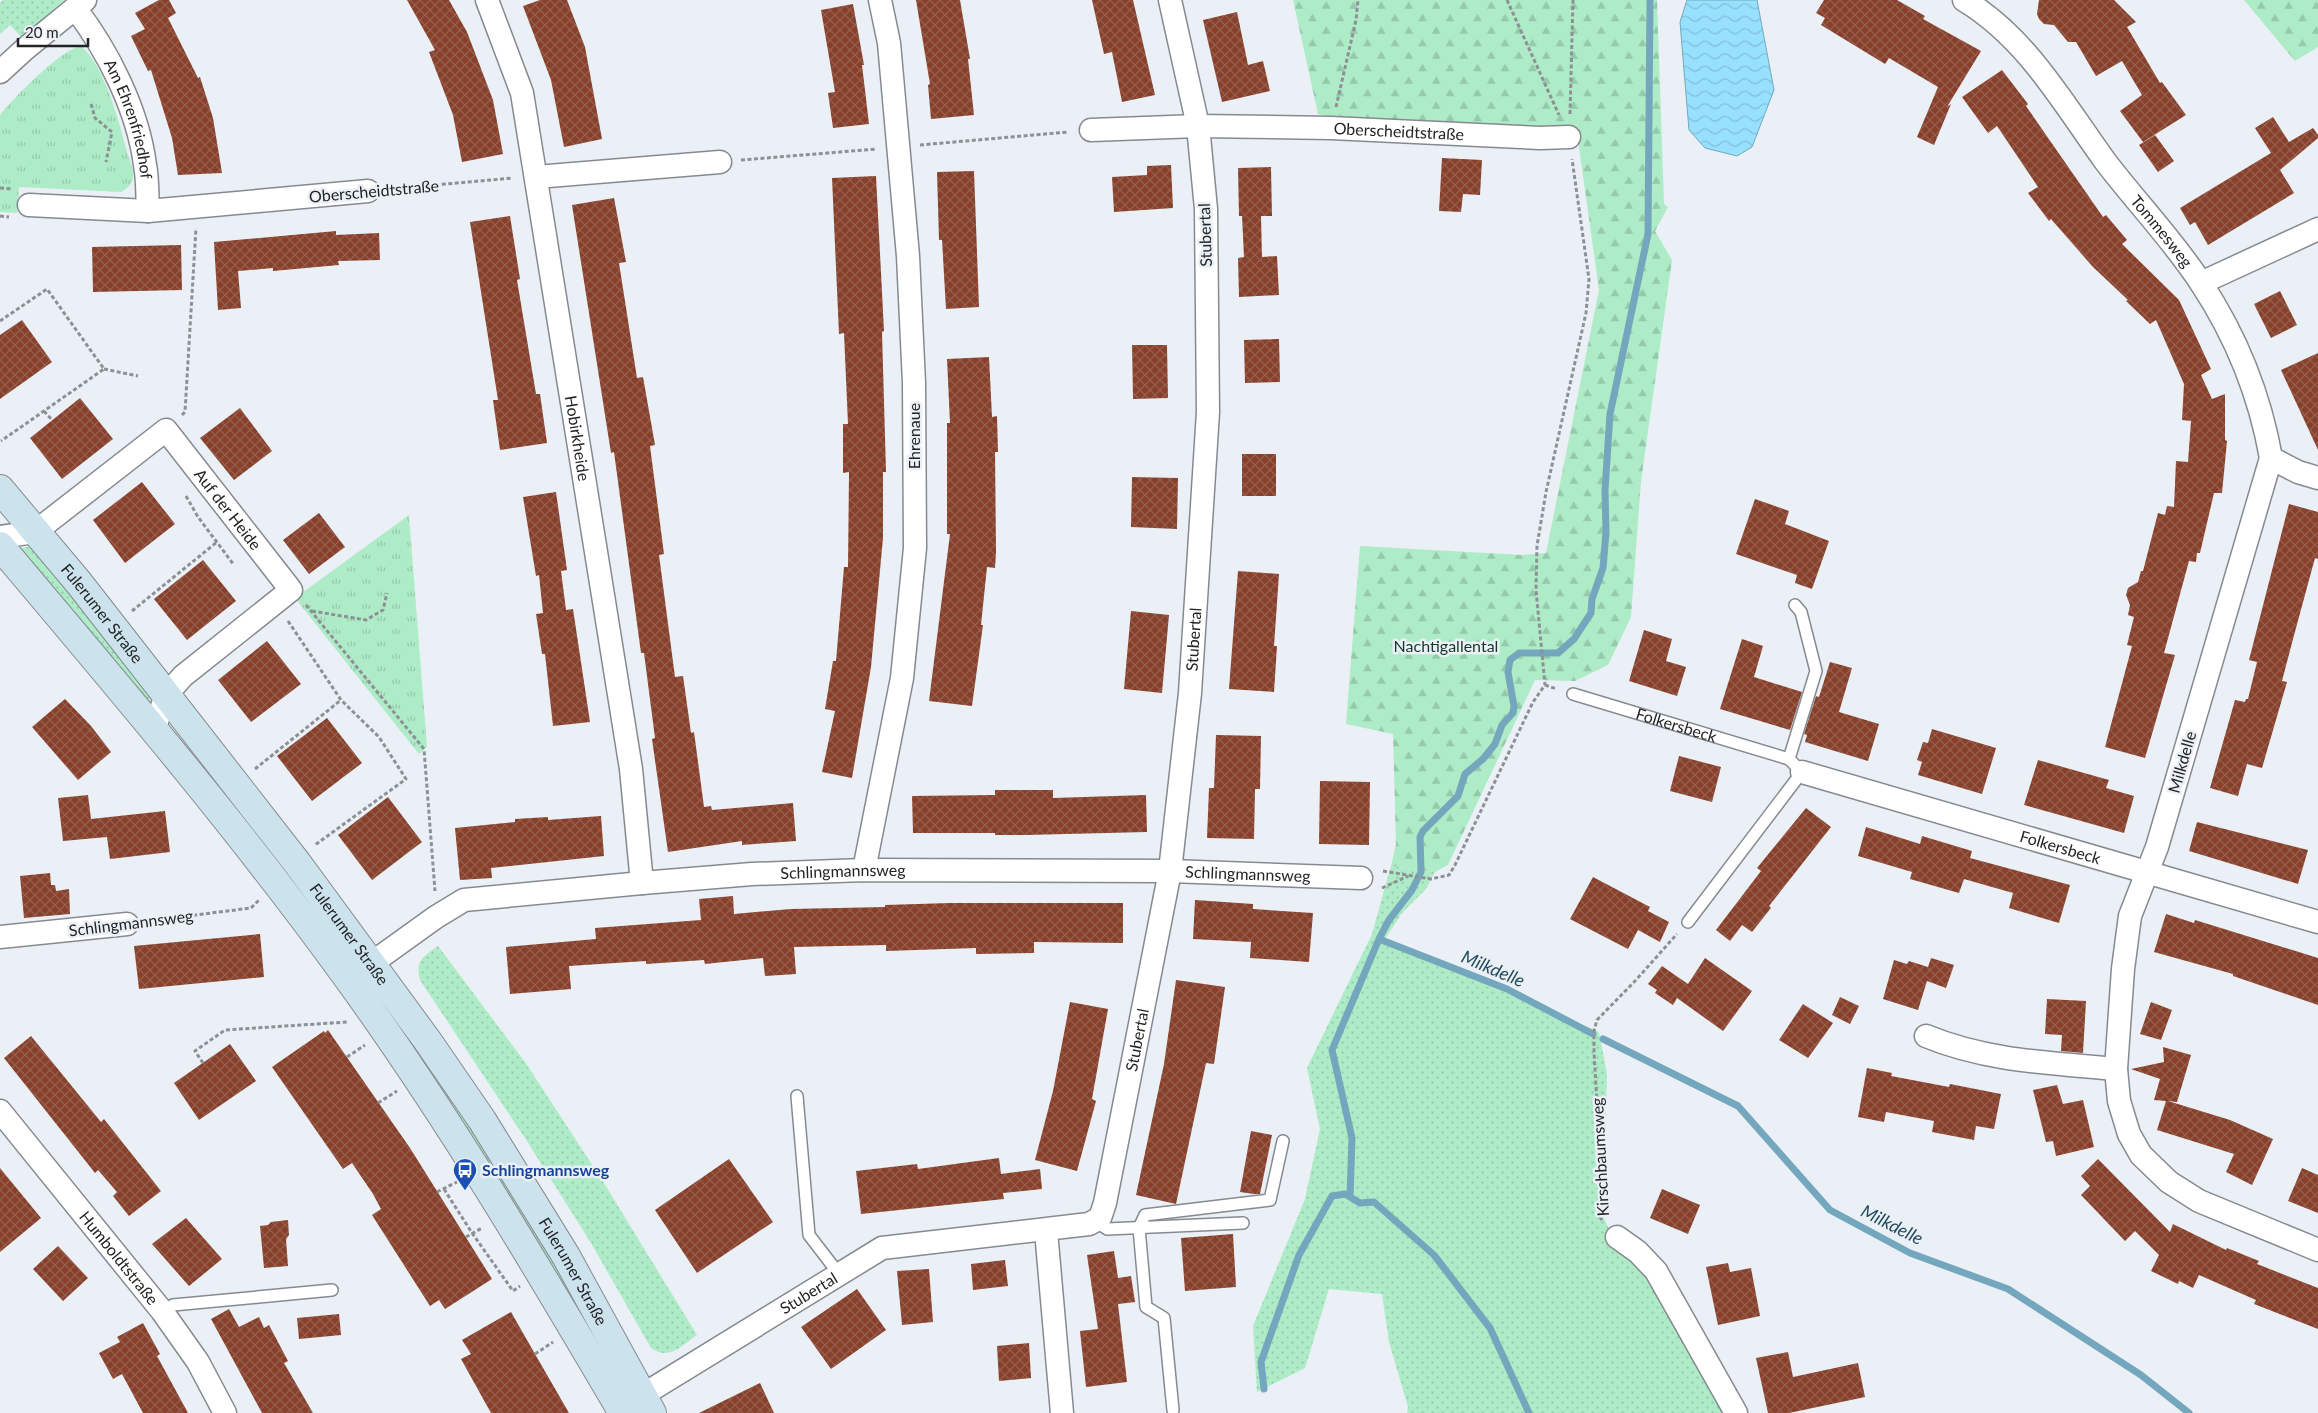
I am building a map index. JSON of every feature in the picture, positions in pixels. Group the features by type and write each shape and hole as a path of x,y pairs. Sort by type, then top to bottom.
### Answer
{"main road":[{"name":"Fulerumer Straße","path":"0,488 79,583 166,695 372,963 432,1048 506,1160 566,1256 634,1407"},
{"name":"Fulerumer Straße","path":"0,546 154,730 276,882 349,979 634,1407"}],"street":[{"name":"Hobirkheide","path":"487,0 522,93 631,769 642,883"},
{"name":"Ehrenaue","path":"864,870 902,678 914,548 914,383 908,256 889,43 880,0"},
{"name":"Stubertal","path":"634,1407 882,1248 1046,1231 1089,1224 1100,1218 1105,1203 1170,871 1190,693 1208,412 1206,210 1198,126 1170,0"},
{"name":"Tommesweg","path":"1964,0 1979,9 2014,38 2041,70 2106,162 2201,283 2252,382 2265,424 2271,458"},
{"name":"Am Ehrenfriedhof","path":"0,72 80,4 91,29 114,68 135,123 145,164 148,211"},
{"name":"Oberscheidtstraße","path":"1091,130 1198,126 1331,128 1540,138 1569,137"},
{"path":"536,176 720,162"},
{"name":"Oberscheidtstraße","path":"29,205 148,211 368,191"},
{"path":"2201,283 2318,229"},
{"path":"0,537 35,532 166,430"},
{"name":"Auf der Heide","path":"154,730 166,695 183,676 292,590 166,430"},
{"path":"2271,458 2298,472 2318,478"},
{"name":"Milkdelle","path":"2271,458 2160,837 2130,916 2123,969 2116,1069 2119,1101 2129,1134 2141,1155 2169,1182 2199,1201 2318,1250"},
{"name":"Folkersbeck","path":"1796,765 2147,873 2318,922"},
{"name":"Schlingmannsweg","path":"349,979 436,917 464,900 752,874 864,870 1170,871 1361,878"},
{"name":"Schlingmannsweg","path":"0,938 127,924"},
{"path":"1926,1036 1951,1046 2011,1059 2116,1069"},
{"name":"Humboldtstraße","path":"0,1111 162,1311 198,1362 226,1413"},
{"path":"1046,1231 1062,1413"},
{"name":"Kirschbaumsweg","path":"1617,1237 1638,1252 1656,1271 1736,1413"}],"lane":[{"path":"1688,922 1796,765 1816,671 1801,612 1795,605"},
{"name":"Folkersbeck","path":"1573,694 1796,765"},
{"path":"797,1096 809,1235 839,1274"},
{"path":"1173,1410 1164,1318 1146,1307 1139,1228 1145,1216 1270,1200 1283,1142"},
{"path":"1094,1221 1107,1228 1243,1223"},
{"path":"162,1311 173,1305 332,1290"}],"path":[{"path":"1331,128 1356,20 1358,0"},
{"path":"1506,0 1569,137"},
{"path":"1408,876 1431,879 1449,875 1534,702 1545,685 1536,590 1537,546 1546,492 1586,313 1588,279 1569,137 1573,0"},
{"path":"91,104 95,118 112,132 106,162"},
{"name":"Oberscheidtstraße","path":"368,191 536,176"},
{"path":"166,430 186,412 197,208"},
{"path":"0,320 47,288 104,369 138,376"},
{"path":"1,442 104,369"},
{"path":"44,411 52,420"},
{"path":"186,495 198,517 234,565"},
{"path":"132,611 175,579 217,542"},
{"path":"312,611 366,620 383,610 387,593"},
{"path":"302,600 424,749 436,917"},
{"path":"280,625 287,620 342,700 378,737 406,779 313,847"},
{"path":"255,770 342,700"},
{"path":"358,814 360,818"},
{"name":"Schlingmannsweg","path":"127,924 251,908 259,900"},
{"name":"Kirschbaumsweg","path":"1617,1237 1605,1228 1599,1216 1599,1139 1594,1031 1597,1020 1688,922"},
{"path":"203,1064 194,1051 225,1030 350,1021"},
{"path":"347,1058 366,1045"},
{"path":"378,1103 397,1091"},
{"path":"437,1192 458,1182"},
{"path":"444,1188 512,1291 521,1285"},
{"path":"466,1237 485,1226"},
{"path":"535,1354 553,1342"}],"green space":[{"path":"3,0 64,0 22,38 10,25 0,34 0,3"},
{"name":"Nachtigallental","path":"1293,0 1657,0 1664,204 1668,207 1655,231 1672,260 1641,481 1631,617 1608,665 1575,681 1535,680 1448,865 1435,872 1391,866 1396,844 1393,734 1346,724 1360,546 1522,555 1546,553 1599,290 1577,133 1339,120 1318,114"},
{"path":"2244,0 2318,0 2318,47 2295,61"},
{"path":"81,46 90,55 110,95 132,169 133,177 131,183 121,192 19,187 17,213 0,212 0,115 50,65 72,49"},
{"path":"409,515 427,747 419,754 295,598"},
{"path":"31,546 153,690 148,710 12,550"},
{"path":"1391,866 1435,872 1426,889 1402,913 1385,939 1441,961 1599,1032 1607,1074 1603,1216 1608,1227 1647,1269 1727,1413 1407,1413 1408,1407 1389,1342 1382,1294 1329,1289 1305,1368 1257,1392 1253,1326 1305,1199 1320,1129 1307,1068 1372,934"},
{"path":"438,946 527,1065 602,1180 697,1335 675,1350 664,1353 657,1352 651,1348 591,1243 525,1138 420,980 420,963 428,953"},
{"path":"377,982 472,1122 586,1314 561,1290 374,1003"}],"water":[{"path":"1687,0 1757,0 1774,90 1752,147 1737,156 1705,148 1689,130 1680,22"}],"building":[{"path":"159,0 169,0 176,13 168,18 198,78 200,77 213,118 222,173 178,175 172,138 151,70 148,71 131,36 145,29 135,13"},
{"path":"407,0 449,0 467,32 493,100 503,154 462,162 453,115 429,52 435,50"},
{"path":"540,0 567,0 585,47 602,139 564,147 551,80 523,6"},
{"path":"916,0 960,0 970,59 968,59 974,115 931,119 928,85 930,84"},
{"path":"1092,0 1133,0 1155,95 1122,102 1112,52 1104,54"},
{"path":"1824,0 1897,0 1925,16 1923,19 1981,51 1947,107 1951,104 1934,145 1917,137 1938,87 1889,58 1885,64 1821,25 1825,18 1816,13"},
{"path":"2039,0 2114,0 2136,22 2127,27 2160,83 2162,82 2186,115 2143,142 2120,111 2142,95 2122,61 2096,76 2076,42 2068,42 2054,25 2044,24 2039,19 2037,14"},
{"path":"853,4 864,65 862,65 869,124 833,128 828,93 835,92 821,10"},
{"path":"1237,12 1248,65 1263,61 1270,91 1222,102 1203,20"},
{"path":"2002,70 2028,104 2026,106 2103,217 2106,215 2127,240 2122,244 2179,300 2211,369 2201,375 2212,399 2225,394 2225,440 2227,441 2222,493 2214,493 2200,553 2197,553 2196,562 2189,561 2164,653 2175,655 2145,758 2105,747 2132,646 2127,645 2134,617 2128,615 2130,605 2126,595 2128,588 2138,582 2141,571 2143,571 2158,513 2165,515 2167,506 2174,507 2176,461 2188,462 2191,421 2182,420 2184,384 2156,320 2150,324 2093,267 2051,219 2049,221 2028,193 2038,187 1997,126 1988,133 1962,97"},
{"path":"2273,117 2289,142 2313,128 2318,135 2318,138 2280,170 2294,193 2208,245 2195,222 2190,225 2180,208 2271,153 2255,128"},
{"path":"2155,135 2174,161 2158,172 2139,145"},
{"path":"1442,158 1482,160 1480,195 1463,194 1461,212 1439,211"},
{"path":"1171,165 1173,208 1114,212 1112,177 1147,175 1147,166"},
{"path":"1271,167 1272,216 1261,216 1262,257 1277,256 1279,295 1239,297 1238,258 1244,257 1242,216 1239,216 1238,168"},
{"path":"974,171 979,307 946,309 942,240 939,240 937,172"},
{"path":"876,176 884,331 882,332 886,472 883,472 883,538 871,667 852,778 822,772 835,711 825,709 833,661 836,661 844,567 848,567 849,472 843,473 843,424 848,424 844,333 839,334 832,178"},
{"path":"614,198 626,262 619,263 637,378 643,377 655,445 650,446 664,554 659,555 675,677 683,676 691,733 694,732 704,807 711,806 712,810 793,803 796,841 742,845 742,841 668,852 652,739 655,738 644,653 641,653 614,452 611,453 572,205"},
{"path":"510,216 520,279 517,280 536,394 540,394 547,443 500,450 493,400 498,400 470,222"},
{"path":"336,231 336,235 379,233 380,260 338,261 339,265 273,271 273,268 238,271 241,308 218,310 214,242"},
{"path":"181,245 182,290 93,292 92,247"},
{"path":"2280,291 2297,325 2271,338 2254,304"},
{"path":"22,320 52,362 0,399 0,335"},
{"path":"1279,339 1280,382 1245,383 1244,340"},
{"path":"1132,345 1167,345 1168,398 1133,399"},
{"path":"2318,353 2318,450 2281,370"},
{"path":"989,357 992,417 997,416 998,452 995,452 996,552 995,568 987,567 981,625 983,625 972,706 929,701 950,534 947,534 947,423 950,423 947,359"},
{"path":"80,398 113,439 62,479 30,438"},
{"path":"240,408 272,451 234,480 200,438"},
{"path":"1242,454 1276,454 1276,496 1242,496"},
{"path":"1132,477 1178,478 1177,529 1131,527"},
{"path":"142,482 175,524 125,563 93,520"},
{"path":"556,492 567,570 561,571 566,610 573,609 590,722 553,726 545,654 542,654 536,614 543,613 539,575 536,576 523,497"},
{"path":"1755,499 1789,511 1785,524 1829,541 1812,589 1795,583 1797,575 1736,554"},
{"path":"2289,504 2318,512 2318,559 2315,558 2293,639 2282,681 2287,682 2262,768 2247,764 2238,796 2210,788 2235,700 2245,702 2248,699 2257,662 2249,660"},
{"path":"319,513 345,547 309,574 283,540"},
{"path":"203,560 236,601 187,640 154,599"},
{"path":"1238,571 1279,574 1274,646 1277,646 1274,692 1229,689"},
{"path":"1131,611 1169,615 1162,693 1124,689"},
{"path":"1644,630 1672,639 1666,661 1686,667 1677,696 1629,681"},
{"path":"1742,639 1763,646 1754,677 1802,692 1790,730 1720,709"},
{"path":"267,641 301,684 251,722 218,680"},
{"path":"1830,662 1852,668 1839,712 1879,724 1868,761 1805,742 1807,735 1804,734 1816,696 1819,697"},
{"path":"65,699 91,726 111,752 78,780 32,727"},
{"path":"327,718 362,763 312,801 277,756"},
{"path":"1932,729 1996,748 1982,794 1918,775 1922,762 1917,760 1923,742 1928,743"},
{"path":"1216,735 1261,736 1260,789 1255,789 1254,839 1207,838 1209,788 1214,788"},
{"path":"1679,756 1721,767 1712,802 1670,791"},
{"path":"2038,760 2109,780 2106,788 2134,796 2124,833 2024,805"},
{"path":"1320,781 1370,782 1369,845 1319,844"},
{"path":"995,790 1053,790 1053,798 1146,795 1147,832 1025,835 913,833 912,796 995,795"},
{"path":"88,795 91,819 165,811 170,852 110,859 107,837 63,841 58,798"},
{"path":"388,797 422,842 372,880 338,835"},
{"path":"1806,808 1831,827 1769,906 1771,908 1752,932 1742,925 1730,941 1716,930 1761,871 1757,868"},
{"path":"601,816 604,856 491,868 492,878 460,880 455,828 515,822 515,819 548,817 548,820"},
{"path":"2197,822 2308,850 2298,884 2189,851"},
{"path":"1866,827 1920,844 1922,836 1972,851 1970,858 2070,885 2059,923 2009,908 2013,893 1964,879 1959,893 1910,879 1912,872 1858,856"},
{"path":"50,873 51,885 55,885 56,891 69,889 70,914 24,918 20,876"},
{"path":"1593,877 1650,907 1648,911 1669,922 1660,942 1638,930 1628,949 1570,919"},
{"path":"733,896 734,914 791,909 885,907 885,905 950,903 1123,903 1123,943 1034,942 1034,953 976,954 976,948 886,951 886,945 794,947 796,974 765,976 763,958 705,964 704,960 646,964 646,961 569,966 571,989 510,994 506,947 596,939 595,928 701,920 699,899"},
{"path":"1195,900 1253,904 1253,909 1313,913 1309,962 1250,958 1251,942 1193,939"},
{"path":"2166,914 2194,923 2195,920 2318,958 2318,1005 2233,976 2233,974 2154,952"},
{"path":"260,934 264,977 139,989 134,946"},
{"path":"1705,958 1752,991 1723,1031 1677,998 1673,1005 1655,993 1657,990 1648,984 1662,966 1688,984"},
{"path":"1931,958 1954,965 1946,988 1927,981 1918,1010 1883,999 1894,960 1907,964 1909,961 1928,967"},
{"path":"1176,980 1225,987 1214,1064 1206,1063 1176,1204 1136,1195 1164,1064"},
{"path":"1840,997 1859,1006 1850,1024 1832,1015"},
{"path":"2047,999 2086,1001 2083,1053 2061,1051 2062,1035 2045,1034"},
{"path":"1070,1002 1108,1009 1092,1099 1096,1101 1077,1171 1035,1160 1053,1091"},
{"path":"2151,1002 2172,1010 2161,1040 2140,1034"},
{"path":"1803,1004 1833,1023 1808,1058 1779,1040"},
{"path":"328,1030 410,1148 492,1279 445,1309 439,1300 430,1306 372,1215 381,1209 373,1194 352,1163 343,1169 272,1067"},
{"path":"31,1036 101,1122 104,1119 161,1191 129,1216 113,1196 117,1192 98,1170 95,1173 4,1058"},
{"path":"230,1044 256,1081 199,1120 174,1083"},
{"path":"2163,1047 2191,1055 2177,1102 2168,1101 2230,1120 2273,1139 2252,1185 2226,1172 2234,1154 2157,1130 2166,1101 2154,1100 2160,1079 2131,1069 2164,1062"},
{"path":"1867,1068 1892,1073 1891,1076 1949,1087 1950,1084 2001,1094 1994,1129 1976,1126 1974,1140 1932,1132 1934,1121 1886,1112 1884,1122 1858,1117"},
{"path":"2057,1085 2063,1104 2083,1100 2094,1147 2056,1156 2053,1141 2046,1142 2033,1090"},
{"path":"1251,1131 1272,1135 1260,1194 1240,1192"},
{"path":"999,1158 1001,1174 1040,1169 1042,1189 1003,1193 1004,1199 861,1214 856,1171 917,1164 918,1169"},
{"path":"729,1159 773,1222 697,1273 655,1210"},
{"path":"2098,1159 2170,1232 2173,1224 2226,1250 2227,1248 2259,1261 2257,1264 2318,1288 2318,1329 2254,1304 2256,1300 2199,1275 2193,1288 2179,1281 2178,1284 2151,1271 2159,1255 2135,1231 2125,1241 2081,1195 2090,1186 2081,1176"},
{"path":"0,1168 41,1218 0,1252"},
{"path":"2302,1168 2318,1175 2318,1213 2288,1201"},
{"path":"1662,1189 1700,1205 1688,1234 1650,1218"},
{"path":"186,1218 222,1259 189,1286 152,1244"},
{"path":"288,1220 289,1235 286,1239 288,1266 264,1268 260,1226 268,1225 271,1222"},
{"path":"1233,1234 1236,1287 1185,1291 1181,1238"},
{"path":"58,1246 88,1278 63,1301 33,1269"},
{"path":"1114,1251 1118,1278 1131,1276 1135,1302 1118,1304 1127,1382 1086,1387 1080,1331 1098,1329 1087,1255"},
{"path":"1005,1260 1008,1286 973,1290 971,1264"},
{"path":"1728,1263 1730,1272 1751,1268 1760,1316 1718,1325 1706,1267"},
{"path":"929,1269 933,1322 902,1325 897,1271"},
{"path":"857,1289 886,1330 831,1369 801,1327"},
{"path":"229,1309 239,1327 259,1317 264,1328 269,1325 288,1361 284,1363 313,1413 262,1413 211,1319"},
{"path":"511,1312 569,1413 491,1413 461,1359 471,1354 462,1340"},
{"path":"339,1314 341,1335 299,1339 297,1318"},
{"path":"143,1323 160,1354 157,1356 188,1413 143,1413 122,1374 113,1379 99,1353 120,1342 117,1337"},
{"path":"1029,1343 1031,1378 999,1381 997,1346"},
{"path":"1788,1352 1793,1377 1858,1363 1865,1397 1789,1413 1768,1413 1756,1358"},
{"path":"760,1383 774,1413 699,1413"}],"waterway":[{"path":"1264,1389 1261,1362 1299,1255 1332,1196 1345,1194 1350,1197 1352,1138 1332,1050 1379,939 1389,920 1412,890 1421,872 1420,837 1423,831 1458,796 1465,774 1483,759 1495,744 1502,725 1513,713 1514,706 1508,672 1510,660 1519,653 1558,653 1574,639 1591,613 1592,599 1603,568 1606,532 1605,490 1610,414 1648,234 1650,0"},
{"name":"Milkdelle","path":"1379,939 1507,989 1593,1034"},
{"name":"Milkdelle","path":"1603,1039 1738,1106 1830,1210 1910,1253 2008,1289 2141,1375 2189,1413"},
{"path":"1350,1197 1360,1203 1374,1202 1434,1255 1490,1328 1529,1413"}],"place":[{"name":"Schlingmannsweg","path":"465,1191"}]}
